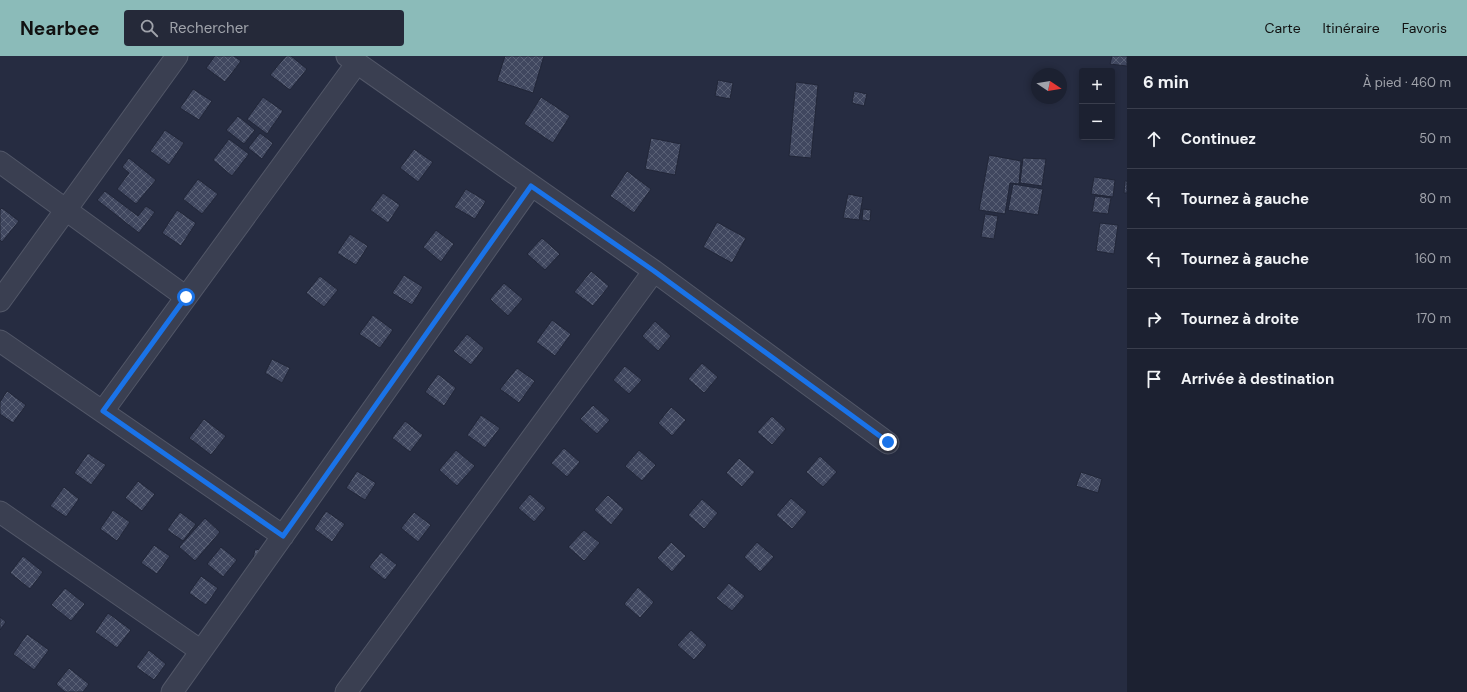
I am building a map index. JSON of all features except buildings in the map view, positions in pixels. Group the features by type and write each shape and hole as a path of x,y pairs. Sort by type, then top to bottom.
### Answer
{"street":[{"path":"0,301 177,56"},
{"path":"103,411 186,297 352,60 654,271 888,442"},
{"path":"0,162 186,297"},
{"path":"172,692 531,186"},
{"path":"346,692 654,271"},
{"path":"0,341 283,536"},
{"path":"0,512 201,651"}],"route":[{"path":"186,297 103,411 283,536 531,186 654,271 888,442"}]}
